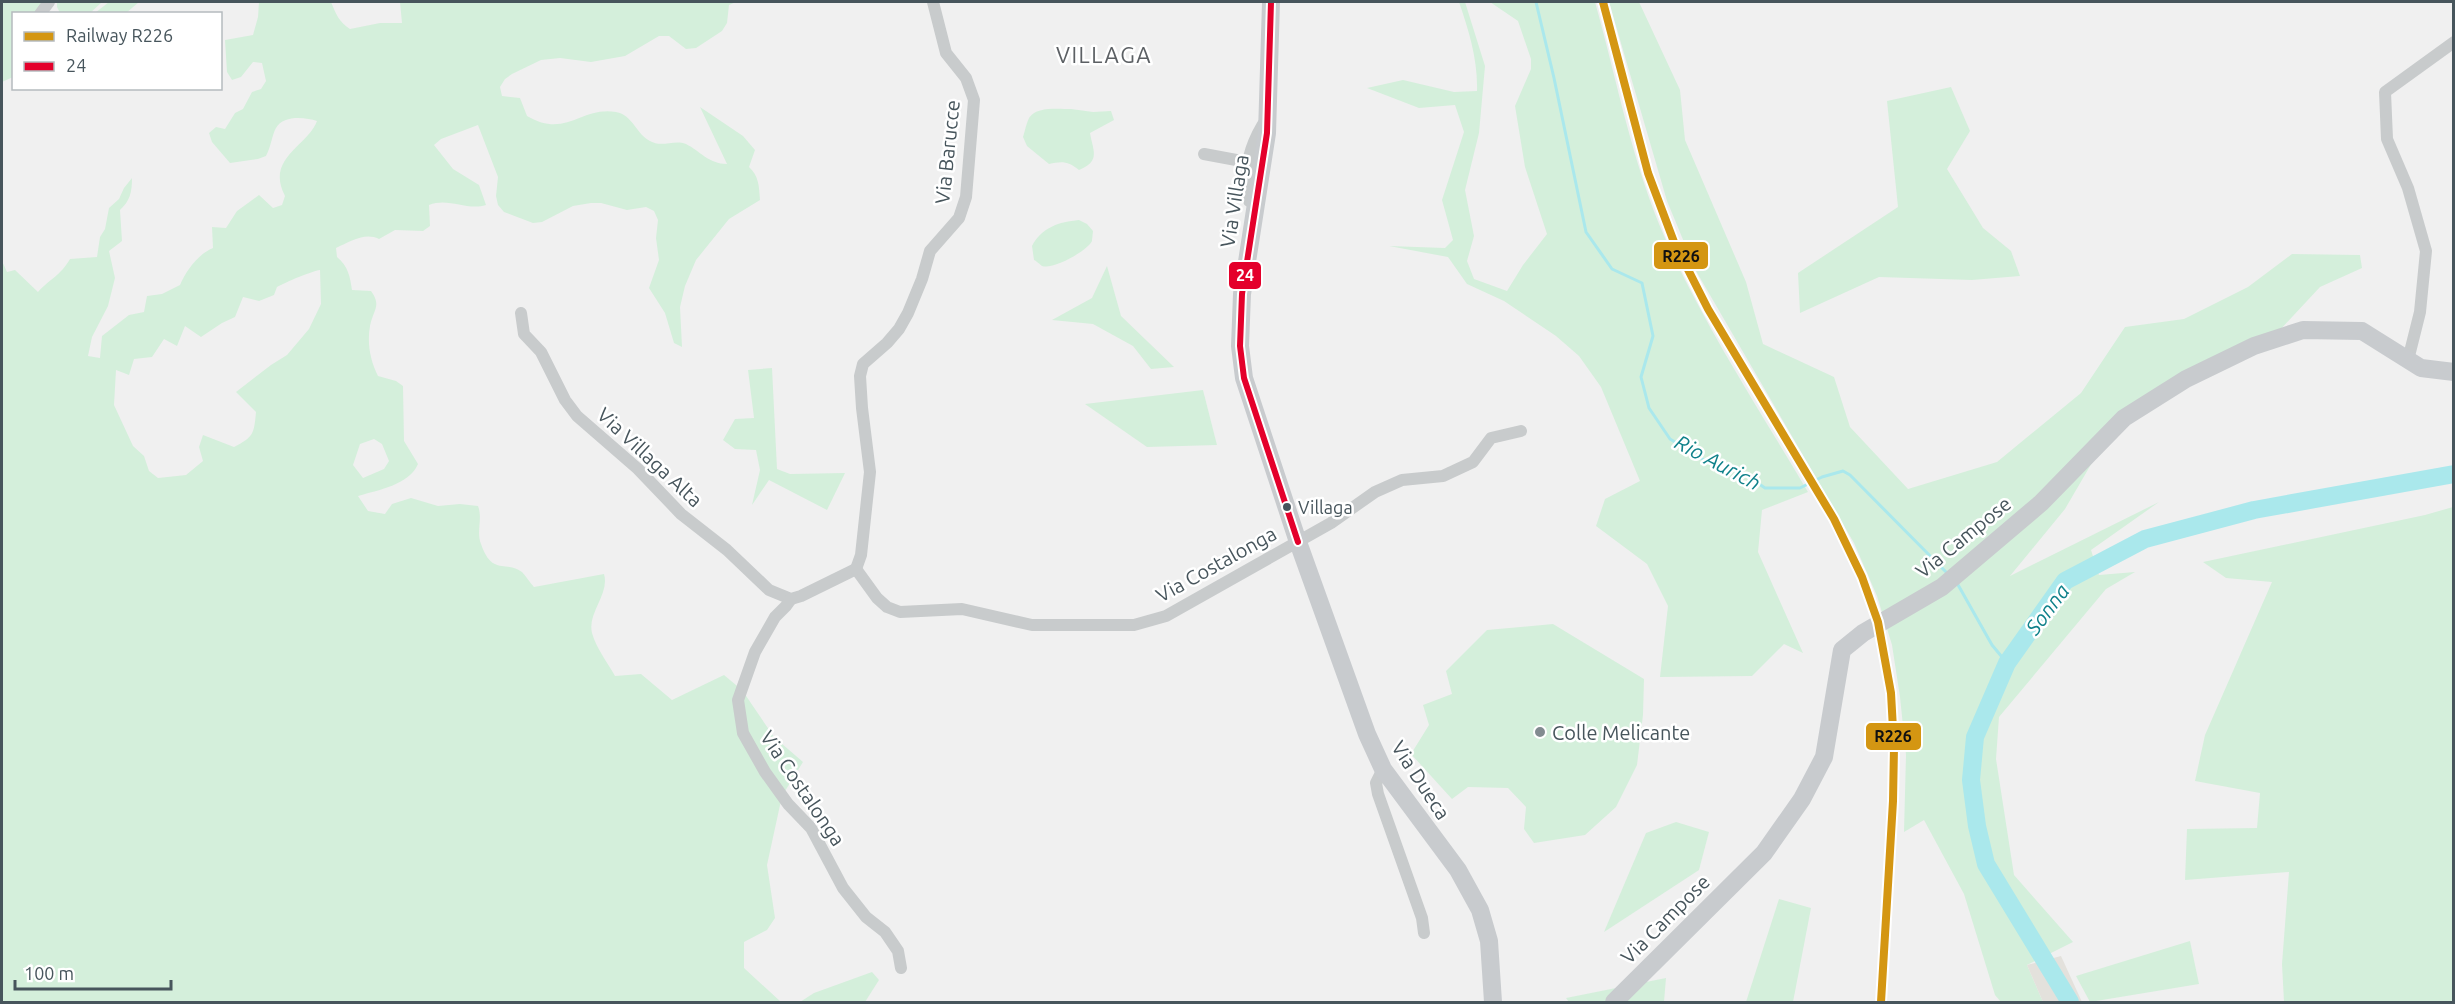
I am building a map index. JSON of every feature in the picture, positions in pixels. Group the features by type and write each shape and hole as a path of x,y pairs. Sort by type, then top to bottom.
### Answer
{"street":[{"name":"Via Barucce","path":"855,568 861,555 870,472 862,408 860,376 863,364 887,343 908,314 930,251 959,218 966,197 974,100 966,78 946,53 933,2"},
{"name":"Via Villaga","path":"1271,2 1268,117 1257,205 1242,294 1240,346 1244,378 1298,542"},
{"path":"2408,360 2420,312 2426,251 2408,188 2387,139 2385,92 2454,42"},
{"path":"1257,205 1249,201 1246,188 1247,162 1255,135 1268,117"},
{"path":"1204,154 1247,162"},
{"name":"Via Villaga Alta","path":"521,313 524,334 541,352 565,400 577,416 638,469 681,514 727,550 757,580 775,593 791,598"},
{"name":"Via Campose","path":"1614,1002 1764,853 1802,799 1824,757 1842,650 1871,628 1942,587 2041,503 2124,418 2186,379 2254,346 2303,330 2362,331 2421,368 2454,372"},
{"name":"Via Costalonga","path":"901,968 898,951 885,932 866,917 843,888 811,828 788,804 765,772 743,734 738,700 754,652 775,617 791,598 801,596 855,568 877,598 887,607 900,612 962,609 1032,625 1134,625 1166,616 1298,542 1375,492 1402,480 1443,476 1473,462 1491,438 1521,431"},
{"name":"Via Dueca","path":"1298,542 1367,734 1383,769 1458,870 1480,910 1489,941 1493,1002"},
{"path":"1383,769 1376,783 1378,794 1422,918 1424,933"}],"green space":[{"path":"2,2 50,2 45,12 12,12 12,77 2,82"},
{"path":"57,2 102,2 91,12 60,12"},
{"path":"109,2 139,2 127,12 96,12"},
{"path":"259,2 331,2 340,21 350,29 380,23 402,23 400,2 736,2 729,5 727,23 722,31 696,48 686,49 669,36 659,36 625,56 591,62 560,58 541,60 512,74 500,87 502,96 520,98 527,116 541,122 563,123 593,113 616,112 627,117 645,138 654,143 686,144 710,160 727,164 700,107 743,136 755,150 749,167 757,178 760,200 729,219 696,260 685,286 680,307 682,347 674,343 665,313 649,288 659,260 656,238 658,220 654,211 646,207 627,210 601,203 591,203 573,206 542,222 533,223 504,212 498,205 496,196 498,177 478,125 441,139 434,145 453,169 479,185 486,205 471,206 444,202 429,205 430,226 423,231 395,230 379,239 362,237 336,248 337,257 348,272 352,290 371,291 376,301 369,332 371,358 378,376 396,381 403,386 404,441 418,464 408,477 400,482 358,496 368,511 385,514 392,504 411,498 438,506 460,504 478,506 479,534 485,554 494,564 522,572 534,587 604,574 604,589 591,626 599,650 615,676 641,674 672,700 724,675 742,690 774,737 803,762 782,796 767,865 775,918 767,930 744,942 744,968 781,1002 2,1002 2,261 7,272 15,270 38,292 59,273 70,259 97,257 100,237 105,229 109,208 119,199 132,178 130,196 120,210 122,241 109,251 115,278 108,306 92,337 88,356 100,358 102,336 129,315 144,312 147,296 162,294 180,285 193,264 202,254 213,248 212,227 226,228 237,211 259,195 273,208 282,205 285,196 280,183 280,172 284,162 317,121 301,118 284,121 276,128 266,156 230,163 212,142 209,133 216,127 225,129 235,113 243,109 252,92 261,89 266,81 262,63 253,62 241,77 232,80 227,72 225,40 253,35","holes":["320,270 321,304 309,329 287,355 236,392 256,412 252,434 234,447 203,435 199,447 203,461 186,475 158,478 149,471 144,456 133,446 114,405 116,370 129,375 134,359 152,357 164,339 177,346 185,326 201,337 235,317 243,297 259,301 274,295 277,287","374,439 382,444 389,461 384,469 363,478 353,465 360,444"]},
{"path":"1459,2 1465,2 1485,66 1479,133 1465,190 1474,236 1467,261 1474,279 1507,291 1523,265 1547,234 1525,167 1515,106 1531,69 1531,59 1518,21 1490,2 1595,2 1634,151 1653,210 1665,238 1715,336 1808,492 1762,510 1758,552 1803,653 1784,644 1752,676 1660,677 1668,606 1647,564 1596,526 1605,499 1640,481 1601,387 1579,356 1556,336 1504,301 1467,284 1448,257 1389,246 1445,248 1453,240 1442,200 1464,132 1455,105 1419,108 1367,88 1403,80 1454,92 1477,91 1474,57"},
{"path":"1609,2 1639,2 1680,90 1685,140 1746,282 1763,344 1834,377 1850,427 1908,489 1997,462 2081,393 2125,327 2184,319 2248,287 2292,254 2360,255 2362,268 2320,287 2279,331 2121,413 2065,509 2010,576 2159,502 2091,550 2099,575 2135,572 2106,589 1999,717 1996,759 2014,875 2073,942 2027,965 2043,1002 2001,1002 1995,995 1964,894 1924,820 1904,832 1906,755 1900,697 1892,645 1877,596 1854,543 1696,271 1667,201"},
{"path":"1951,87 1970,131 1947,169 1983,228 2011,251 2020,276 1972,280 1879,277 1800,313 1798,273 1898,207 1887,101"},
{"path":"1048,109 1093,112 1111,111 1114,120 1090,133 1094,150 1093,159 1086,167 1079,170 1065,162 1049,164 1027,146 1023,137 1032,114"},
{"path":"1079,220 1093,231 1092,241 1084,250 1054,265 1042,266 1034,260 1032,246 1041,234 1058,224"},
{"path":"1107,266 1121,316 1174,367 1151,369 1133,346 1093,324 1052,320 1092,298"},
{"path":"772,368 777,469 790,474 845,473 827,510 769,480 752,505 760,470 756,450 735,449 723,440 735,419 754,418 748,370"},
{"path":"1203,390 1217,445 1147,447 1085,404"},
{"path":"2453,507 2453,1002 2284,1002 2282,964 2289,872 2185,880 2187,829 2257,828 2260,793 2195,781 2205,735 2272,582 2226,578 2203,562"},
{"path":"1553,624 1644,679 1643,715 1637,765 1616,807 1585,835 1534,843 1524,829 1526,807 1508,788 1468,787 1452,799 1411,754 1429,725 1423,705 1452,694 1446,671 1487,630"},
{"path":"1676,822 1709,832 1699,870 1604,932 1646,833"},
{"path":"1779,899 1811,908 1793,1002 1746,1002"},
{"path":"2190,941 2199,984 2090,1002 2076,976"},
{"path":"872,972 879,980 865,1002 800,1002 814,993"},
{"path":"1666,978 1664,1002 1569,1002 1566,998"}],"sand":[{"path":"2061,956 2082,1002 2043,1002 2027,965"}],"waterway":[{"name":"Rio Aurich","path":"1536,2 1586,232 1612,269 1642,283 1653,336 1641,377 1649,408 1670,439 1704,460 1740,471 1765,488 1800,488 1822,477 1843,471 1850,475 1947,573"},
{"name":"Sonna","path":"2070,1002 1986,864 1977,826 1971,780 1975,737 2007,663 2065,581 2145,539 2254,510 2454,474"},
{"name":"Rio Aurich","path":"1957,583 1992,645 2007,663"}],"rail line":[{"name":"R226","path":"1603,2 1648,173 1674,242 1708,309 1834,519 1862,577 1878,622 1891,693 1894,747 1881,1002"}],"transit line":[{"name":"24","path":"1271,2 1267,133 1242,294 1240,346 1244,378 1298,542"}],"place":[{"name":"Villaga","path":"1287,507"},
{"name":"Colle Melicante","path":"1540,732"}],"district":[{"name":"VILLAGA","path":"1104,54"}]}
